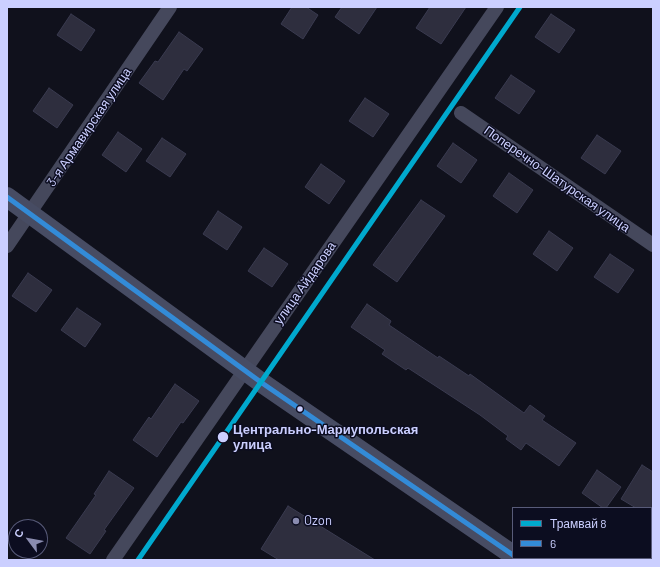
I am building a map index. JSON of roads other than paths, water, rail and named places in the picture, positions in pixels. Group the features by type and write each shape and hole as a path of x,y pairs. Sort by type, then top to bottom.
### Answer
{"street":[{"name":"3-я Армавирская улица","path":"7,246 170,7"},
{"name":"улица Айдарова","path":"114,560 498,7"},
{"name":"Поперечно-Шатурская улица","path":"461,112 653,245"},
{"path":"7,197 262,383 512,554"}],"tram line":[{"name":"8","path":"138,560 520,7"}],"place":[{"name":"Центрально-Мариупольская улица","path":"223,437"},
{"name":"Ozon","path":"296,521"}]}
